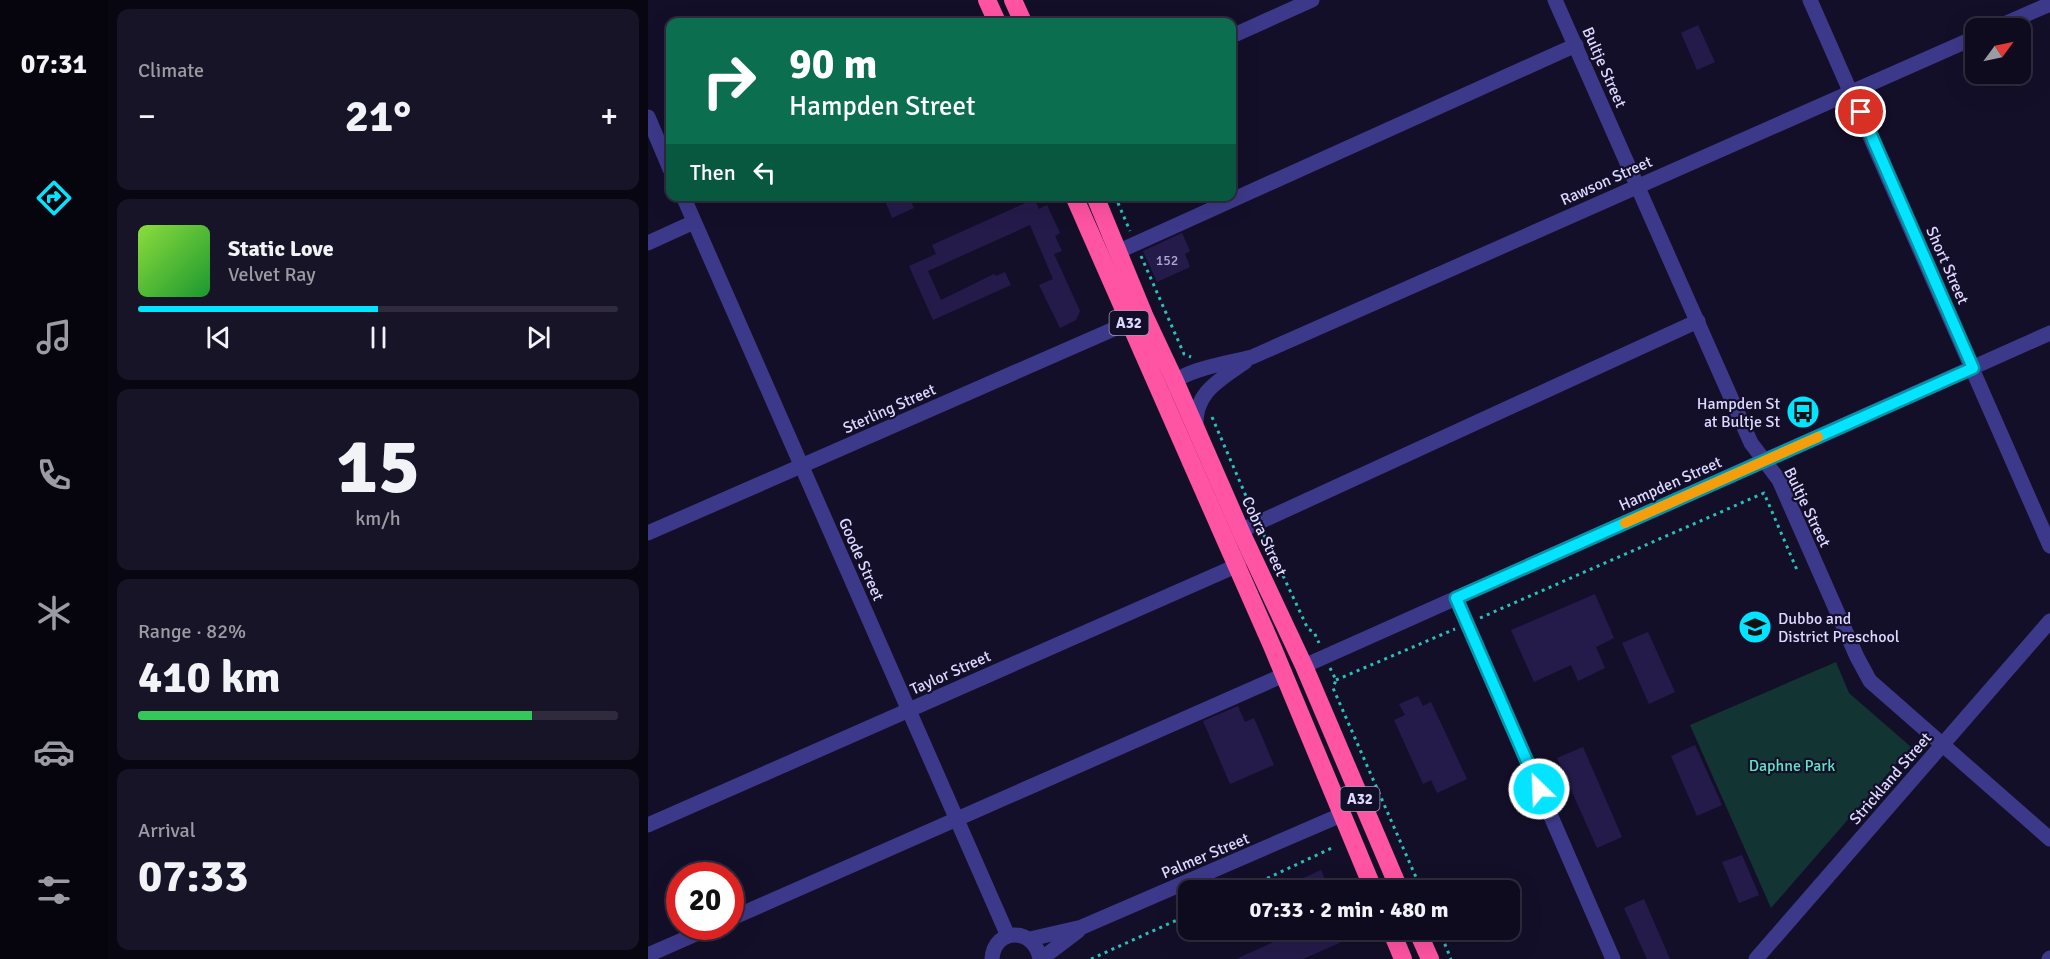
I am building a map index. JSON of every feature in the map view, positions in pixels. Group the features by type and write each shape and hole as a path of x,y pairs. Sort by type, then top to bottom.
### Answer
{"highway":[{"path":"987,0 995,18"},
{"path":"1013,0 1021,18"},
{"name":"Cobra Street","path":"1077,201 1136,319 1175,381 1241,532 1304,666 1395,880"},
{"name":"Cobra Street","path":"1097,201 1117,252 1136,319 1185,448 1272,646 1369,880"},
{"path":"1272,646 1285,661 1304,666 1297,677 1297,685 1328,778"},
{"path":"1340,754 1351,793 1350,802 1341,815"},
{"path":"1394,940 1403,959"},
{"path":"1421,940 1430,959"}],"street":[{"path":"1236,34 1312,0"},
{"name":"Bultje Street","path":"1555,0 1751,443 1779,482 1857,657 1870,681 2050,839"},
{"name":"Short Street","path":"1810,0 2050,546"},
{"path":"2018,18 2050,4"},
{"name":"Rawson Street","path":"1175,381 1197,371 1252,357 1965,42"},
{"path":"1236,198 1576,45"},
{"path":"648,117 666,160"},
{"name":"Goode Street","path":"685,201 1008,936"},
{"path":"1117,252 1230,201"},
{"path":"648,243 694,222"},
{"name":"Sterling Street","path":"648,533 1136,319"},
{"path":"1236,566 1243,554 1241,532 1698,321"},
{"name":"Hampden Street","path":"1304,666 2050,333"},
{"name":"Rawson Street","path":"1196,431 1196,412 1200,398 1216,383 1252,357"},
{"path":"1175,381 1169,388 1168,394 1185,448"},
{"name":"Taylor Street","path":"648,825 1236,566"},
{"path":"1456,598 1613,959"},
{"name":"Strickland Street","path":"1756,959 2050,621"},
{"path":"744,913 1284,675"},
{"name":"Palmer Street","path":"1030,939 1083,927 1341,815"},
{"name":"Palmer Street","path":"1040,959 1083,927"},
{"path":"990,957 996,945 1008,936 1016,935 1030,939 1039,952 1040,959"},
{"path":"648,955 682,940"}],"path":[{"path":"1117,201 1184,354 1191,357"},
{"path":"1478,619 1764,493 1797,570"},
{"path":"1336,680 1456,628"},
{"path":"1264,880 1334,847"},
{"path":"1091,959 1178,920"},
{"path":"1443,940 1451,959"}],"green space":[{"name":"Daphne Park","path":"1836,662 1849,693 1911,747 1771,908 1690,725"}],"building":[{"path":"1698,25 1715,62 1697,70 1681,33"},
{"path":"885,201 911,201 914,208 892,218"},
{"path":"1035,201 1039,209 1047,205 1060,233 1055,236 1062,251 1054,254 1080,311 1076,320 1060,328 1039,285 1053,279 1030,225 928,271 941,300 994,274 996,276 1005,272 1011,285 933,320 909,266 936,254 932,245 1023,204"},
{"path":"1182,233 1190,251 1185,254 1190,267 1157,282 1143,251"},
{"path":"1595,594 1614,638 1596,647 1605,668 1578,681 1571,665 1534,682 1511,630"},
{"path":"1648,632 1675,692 1649,704 1622,643"},
{"path":"1418,696 1423,706 1431,702 1467,779 1437,793 1431,780 1423,784 1394,720 1405,715 1399,704"},
{"path":"1238,706 1245,722 1254,718 1274,765 1230,784 1203,721"},
{"path":"1695,745 1722,805 1697,816 1671,756"},
{"path":"1583,747 1622,837 1597,848 1557,758"},
{"path":"1742,855 1759,895 1739,903 1722,862"},
{"path":"1321,870 1325,880 1299,880"},
{"path":"1644,899 1670,959 1647,959 1624,908"},
{"path":"1278,940 1346,940 1303,959 1236,959"}],"slow traffic":[{"path":"1625,523 1818,437"}],"place":[{"name":"Hampden St at Bultje St","path":"1803,412"},
{"name":"Dubbo and District Preschool","path":"1755,627"}],"route":[{"path":"1539,789 1456,598 1973,368 1861,112"}]}
